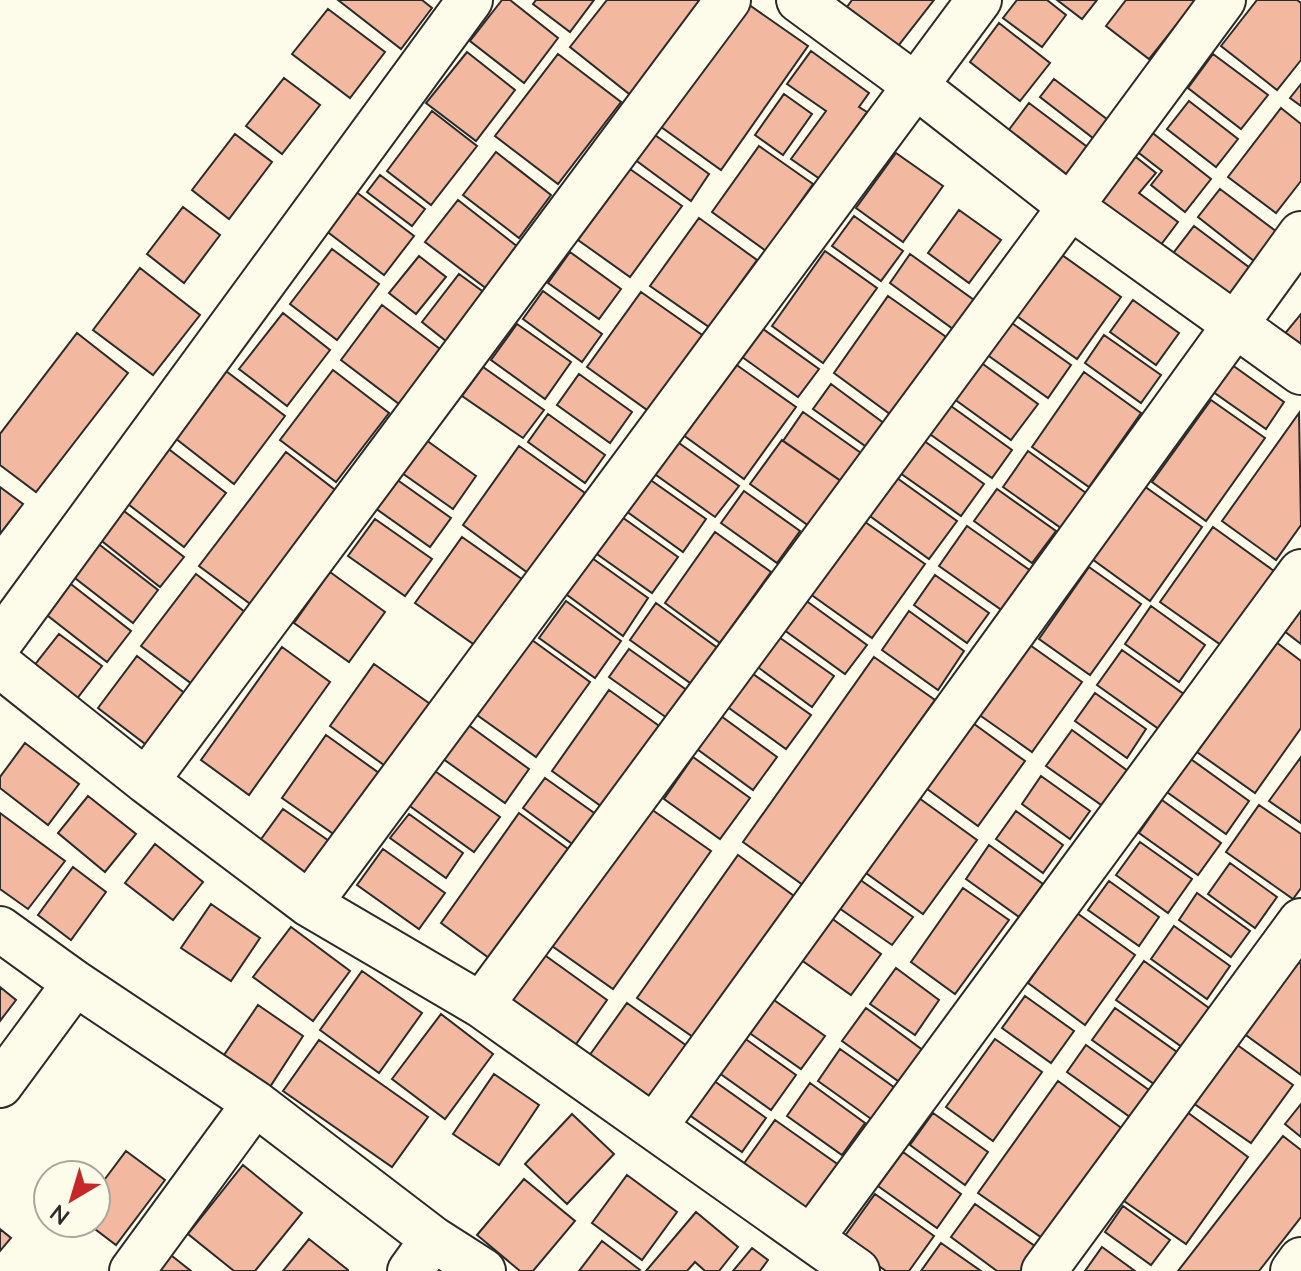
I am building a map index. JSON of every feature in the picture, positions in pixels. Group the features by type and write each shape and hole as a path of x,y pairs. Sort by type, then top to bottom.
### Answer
{"street":[{"path":"0,642 470,0"},
{"path":"146,781 728,0"},
{"path":"799,0 916,86 1071,207 1301,372"},
{"path":"309,904 979,0"},
{"path":"481,1005 1223,0"},
{"path":"655,1126 1301,234"},
{"path":"812,1237 1301,572"},
{"path":"0,665 146,781 309,904 481,1005 857,1271"},
{"path":"1044,1271 1301,921"},
{"path":"0,929 255,1103 422,1255 483,1271"},
{"path":"0,1085 75,983"},
{"path":"132,1271 255,1103"},
{"path":"1293,1271 1301,1260"}],"building":[{"path":"338,0 422,0 432,8 401,49"},
{"path":"502,0 510,0 558,38 524,83 470,41"},
{"path":"536,0 594,0 570,32 533,4"},
{"path":"607,0 697,0 704,5 633,97 570,47"},
{"path":"852,0 934,0 898,46 847,7"},
{"path":"1017,0 1047,0 1066,15 1042,47 1003,18"},
{"path":"1057,0 1097,0 1082,19"},
{"path":"1126,0 1196,0 1149,59 1106,26"},
{"path":"1257,0 1297,0 1301,3 1301,60 1277,90 1221,46"},
{"path":"745,2 808,46 721,170 657,124"},
{"path":"328,9 385,52 350,98 292,54"},
{"path":"999,23 1050,63 1020,101 970,62"},
{"path":"811,51 869,93 859,107 867,112 820,179 791,159 826,111 787,84"},
{"path":"467,52 515,90 476,141 426,103"},
{"path":"558,54 621,102 558,184 495,136"},
{"path":"1213,54 1268,95 1241,129 1188,88"},
{"path":"284,78 320,105 282,154 246,126"},
{"path":"1054,79 1116,126 1102,145 1040,97"},
{"path":"1301,84 1301,106 1290,98"},
{"path":"784,94 812,114 783,155 755,135"},
{"path":"1189,101 1238,139 1216,167 1167,129"},
{"path":"1029,103 1090,149 1065,182 1005,135"},
{"path":"1281,108 1301,124 1301,181 1276,213 1228,177"},
{"path":"432,111 477,146 431,205 387,171"},
{"path":"1145,127 1211,179 1185,212 1151,185 1162,171 1130,146"},
{"path":"648,130 709,174 691,201 630,156"},
{"path":"235,134 272,162 229,219 192,190"},
{"path":"759,146 813,184 766,251 712,212"},
{"path":"1127,150 1156,173 1139,193 1178,222 1151,258 1084,206"},
{"path":"496,152 551,195 519,238 463,195"},
{"path":"896,153 943,186 903,242 856,208"},
{"path":"630,169 682,206 630,277 578,240"},
{"path":"380,175 425,209 412,226 367,192"},
{"path":"1220,189 1277,232 1254,261 1198,217"},
{"path":"355,191 414,236 384,275 325,230"},
{"path":"458,200 518,247 487,289 425,242"},
{"path":"183,207 220,235 184,283 147,254"},
{"path":"959,210 1001,240 969,283 928,253"},
{"path":"854,216 903,251 881,281 832,246"},
{"path":"699,218 757,260 709,327 650,286"},
{"path":"1194,226 1250,268 1226,299 1171,256"},
{"path":"332,249 379,284 337,340 290,304"},
{"path":"1055,250 1121,297 1077,359 1011,312"},
{"path":"825,251 877,288 823,363 772,326"},
{"path":"570,252 621,289 599,319 548,283"},
{"path":"910,254 974,300 953,329 890,283"},
{"path":"419,256 446,277 416,314 389,293"},
{"path":"140,268 200,315 153,375 93,330"},
{"path":"459,274 489,296 451,345 422,322"},
{"path":"543,291 602,334 582,362 523,319"},
{"path":"641,292 705,337 650,412 587,367"},
{"path":"888,296 949,339 894,417 834,373"},
{"path":"1133,300 1179,333 1156,365 1110,332"},
{"path":"382,305 440,349 399,404 341,360"},
{"path":"283,313 330,350 287,406 239,369"},
{"path":"1301,314 1301,352 1282,337"},
{"path":"1009,321 1071,365 1048,398 986,354"},
{"path":"517,324 571,362 545,399 491,360"},
{"path":"759,326 819,369 798,397 738,354"},
{"path":"77,333 128,373 36,492 0,465 0,434"},
{"path":"1104,335 1161,375 1141,403 1085,363"},
{"path":"976,359 1038,404 1011,440 950,396"},
{"path":"731,361 796,407 744,479 679,432"},
{"path":"1228,362 1284,402 1266,429 1209,389"},
{"path":"483,367 544,410 523,438 462,396"},
{"path":"333,370 389,413 336,482 280,440"},
{"path":"226,371 285,416 234,484 175,438"},
{"path":"1084,372 1141,413 1089,487 1032,447"},
{"path":"579,374 632,412 610,443 557,405"},
{"path":"831,384 885,424 868,448 813,409"},
{"path":"1211,400 1265,438 1206,521 1152,482"},
{"path":"944,401 1012,450 992,478 924,430"},
{"path":"803,412 861,453 841,481 783,441"},
{"path":"1299,413 1301,525 1276,560 1222,521"},
{"path":"548,414 605,455 585,483 528,442"},
{"path":"916,435 984,484 961,516 893,468"},
{"path":"672,438 739,486 715,517 649,470"},
{"path":"426,440 476,476 453,509 402,473"},
{"path":"782,440 841,481 809,526 750,484"},
{"path":"519,446 585,493 528,573 463,525"},
{"path":"166,447 226,493 184,547 124,501"},
{"path":"1028,451 1086,493 1061,528 1003,487"},
{"path":"286,452 343,496 257,609 199,566"},
{"path":"890,473 957,521 929,559 863,511"},
{"path":"642,474 706,519 683,552 619,506"},
{"path":"396,479 451,518 430,547 375,508"},
{"path":"1144,486 1202,527 1150,601 1092,559"},
{"path":"0,487 23,504 0,534"},
{"path":"997,489 1056,531 1032,563 974,521"},
{"path":"744,491 800,531 777,563 721,523"},
{"path":"120,508 184,557 160,587 98,538"},
{"path":"612,510 678,557 652,593 587,547"},
{"path":"858,517 925,564 872,638 806,591"},
{"path":"375,519 432,559 405,596 348,556"},
{"path":"967,526 1031,571 1003,611 939,566"},
{"path":"1213,527 1274,571 1221,645 1160,602"},
{"path":"715,532 771,572 720,643 665,603"},
{"path":"462,537 526,582 479,648 415,603"},
{"path":"96,542 158,590 133,623 71,575"},
{"path":"585,553 648,598 623,636 559,589"},
{"path":"1089,567 1141,604 1090,675 1039,639"},
{"path":"330,572 385,612 349,662 294,623"},
{"path":"196,574 250,616 196,687 141,646"},
{"path":"935,575 989,613 967,643 914,605"},
{"path":"67,581 131,631 107,662 43,612"},
{"path":"1301,596 1301,644 1279,627"},
{"path":"801,597 867,645 845,674 780,627"},
{"path":"566,601 621,641 595,678 539,638"},
{"path":"656,603 719,649 693,685 630,640"},
{"path":"1151,606 1205,645 1179,682 1125,644"},
{"path":"909,611 964,651 938,690 882,650"},
{"path":"59,634 102,666 69,709 26,676"},
{"path":"776,635 834,676 812,707 755,665"},
{"path":"1020,638 1082,682 1032,752 971,709"},
{"path":"532,640 590,682 536,757 477,715"},
{"path":"1276,642 1301,661 1301,728 1255,793 1197,752"},
{"path":"282,647 330,682 249,795 201,760"},
{"path":"629,649 695,696 674,723 609,677"},
{"path":"1122,650 1188,697 1163,732 1097,685"},
{"path":"137,656 196,702 157,753 98,708"},
{"path":"874,657 935,700 803,885 743,842"},
{"path":"374,664 433,706 388,768 330,726"},
{"path":"746,669 811,715 786,749 722,703"},
{"path":"609,690 662,728 605,809 552,771"},
{"path":"1095,693 1146,729 1127,758 1075,721"},
{"path":"721,716 777,757 753,790 697,749"},
{"path":"966,718 1025,761 978,826 919,783"},
{"path":"463,721 529,769 505,803 439,756"},
{"path":"1072,730 1132,774 1107,809 1046,766"},
{"path":"326,735 379,773 335,835 282,798"},
{"path":"25,743 79,784 48,825 0,788 0,777"},
{"path":"693,757 750,798 720,839 664,799"},
{"path":"1188,757 1249,801 1226,834 1164,790"},
{"path":"1301,757 1301,823 1269,801"},
{"path":"432,769 500,817 474,852 407,804"},
{"path":"1041,776 1090,811 1070,839 1022,804"},
{"path":"545,778 597,815 575,846 523,808"},
{"path":"912,793 977,840 923,914 859,868"},
{"path":"88,796 136,834 105,872 58,833"},
{"path":"1162,800 1221,843 1198,875 1139,833"},
{"path":"1259,805 1301,834 1301,888 1293,899 1226,852"},
{"path":"283,809 332,843 308,877 259,842"},
{"path":"651,809 711,851 613,989 552,946"},
{"path":"1016,811 1063,845 1043,873 996,839"},
{"path":"0,813 65,861 28,909 0,889"},
{"path":"519,813 579,857 500,966 441,923"},
{"path":"409,814 463,853 446,878 390,838"},
{"path":"1140,842 1192,879 1168,913 1116,875"},
{"path":"155,844 203,882 173,920 125,883"},
{"path":"989,845 1043,884 1019,917 966,879"},
{"path":"383,849 445,893 419,929 357,885"},
{"path":"738,855 794,896 693,1037 637,998"},
{"path":"1230,863 1277,897 1255,928 1208,894"},
{"path":"73,867 106,892 71,940 38,915"},
{"path":"859,879 913,917 892,945 839,908"},
{"path":"1109,881 1159,917 1139,946 1088,910"},
{"path":"963,888 1009,920 955,994 911,962"},
{"path":"1197,893 1250,931 1231,957 1179,920"},
{"path":"211,904 260,938 231,981 181,948"},
{"path":"1077,913 1135,955 1085,1025 1028,983"},
{"path":"827,915 881,954 851,995 797,957"},
{"path":"1174,926 1230,966 1207,999 1151,959"},
{"path":"291,927 350,971 313,1021 253,977"},
{"path":"539,951 607,1000 574,1047 506,998"},
{"path":"1295,959 1301,964 1301,1075 1243,1033"},
{"path":"1144,961 1209,1008 1182,1047 1116,1000"},
{"path":"896,968 939,1000 915,1035 870,1004"},
{"path":"362,971 422,1013 379,1073 320,1030"},
{"path":"0,987 16,1000 0,1021"},
{"path":"764,993 825,1036 801,1069 741,1027"},
{"path":"1025,996 1074,1031 1051,1063 1002,1028"},
{"path":"627,1003 687,1046 650,1100 589,1056"},
{"path":"258,1005 303,1036 268,1090 222,1058"},
{"path":"866,1008 928,1054 905,1086 842,1041"},
{"path":"1115,1008 1177,1052 1154,1084 1092,1040"},
{"path":"441,1014 493,1054 445,1119 392,1079"},
{"path":"740,1035 796,1075 771,1110 715,1070"},
{"path":"995,1039 1042,1072 993,1141 946,1107"},
{"path":"319,1040 428,1117 392,1167 283,1091"},
{"path":"1236,1044 1293,1085 1251,1143 1193,1103"},
{"path":"1086,1045 1149,1090 1130,1117 1067,1072"},
{"path":"840,1049 898,1090 874,1121 818,1081"},
{"path":"494,1074 539,1105 499,1165 453,1134"},
{"path":"710,1078 766,1118 742,1152 685,1112"},
{"path":"1058,1081 1124,1130 1045,1240 978,1193"},
{"path":"810,1083 865,1123 842,1155 787,1116"},
{"path":"1301,1104 1301,1137 1285,1124"},
{"path":"1187,1112 1248,1157 1186,1244 1124,1201"},
{"path":"933,1113 988,1152 965,1185 910,1145"},
{"path":"572,1114 614,1154 567,1204 525,1164"},
{"path":"775,1120 843,1168 808,1218 740,1169"},
{"path":"1283,1136 1301,1150 1301,1217 1259,1271 1178,1271"},
{"path":"126,1151 165,1180 116,1245 108,1239 112,1239 112,1170"},
{"path":"903,1152 961,1194 937,1228 878,1186"},
{"path":"243,1165 302,1213 255,1271 234,1271 188,1234"},
{"path":"627,1175 677,1212 642,1260 592,1223"},
{"path":"524,1179 575,1221 533,1271 520,1271 477,1235"},
{"path":"875,1194 934,1236 909,1271 886,1271 842,1240"},
{"path":"975,1204 1039,1249 1023,1271 997,1271 951,1237"},
{"path":"1123,1206 1170,1240 1151,1265 1105,1232"},
{"path":"696,1212 738,1247 719,1271 705,1271 695,1262 687,1271 646,1271"},
{"path":"0,1229 11,1238 0,1251"},
{"path":"309,1239 348,1270 348,1271 283,1271"},
{"path":"602,1241 640,1270 579,1271"},
{"path":"941,1243 981,1271 921,1271"},
{"path":"1102,1247 1135,1271 1085,1271"},
{"path":"752,1248 768,1260 760,1271 733,1271"},
{"path":"167,1252 191,1271 153,1271"}]}
